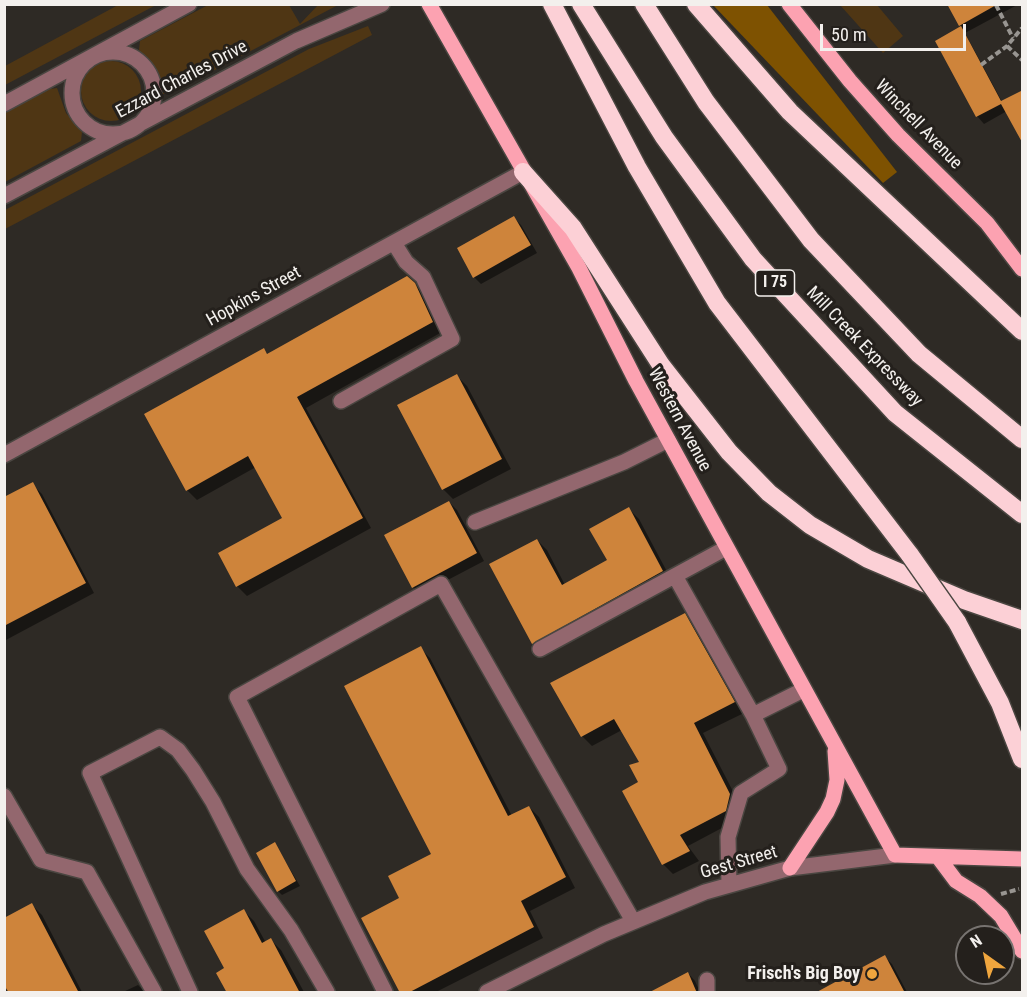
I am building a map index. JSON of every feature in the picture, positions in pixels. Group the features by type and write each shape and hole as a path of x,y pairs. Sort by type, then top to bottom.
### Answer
{"highway":[{"path":"552,4 637,167 717,303 910,555 957,622 1000,703 1023,759"},
{"name":"Mill Creek Expressway","path":"581,4 664,137 753,259 895,413 1023,514"},
{"name":"Mill Creek Expressway","path":"644,4 706,102 811,240 919,354 1023,439"},
{"path":"696,4 790,112 1023,331"},
{"path":"523,172 573,228 661,365 729,452 769,493 810,525 868,559 964,600 1023,620"}],"main road":[{"name":"Western Avenue","path":"429,4 579,268 726,548 834,748 895,855"},
{"name":"Winchell Avenue","path":"789,4 850,81 898,135 987,223 1023,269"},
{"path":"790,868 827,812 832,799 837,780 834,748"},
{"name":"Gest Street","path":"895,855 1023,859"},
{"path":"938,856 956,881 980,896 1001,916 1023,951"}],"street":[{"path":"4,104 189,4"},
{"name":"Ezzard Charles Drive","path":"4,196 296,41 382,4"},
{"path":"114,52 128,54 148,71 152,82 152,101 146,117 125,132 103,133 85,123 77,114 72,99 72,85 77,73 95,56 114,52"},
{"name":"Hopkins Street","path":"4,455 523,172"},
{"path":"341,401 452,339 423,277 406,262 394,243"},
{"path":"475,522 624,462 668,440"},
{"path":"540,649 726,548"},
{"path":"675,576 753,716 779,769 741,793 728,837 729,885"},
{"path":"385,993 237,697 441,584 633,921"},
{"path":"753,716 803,690"},
{"path":"190,993 90,773 160,737 178,750 193,770 213,802 247,869 291,930 327,993"},
{"path":"4,796 41,860 87,872 154,993"},
{"name":"Gest Street","path":"487,993 633,921 729,885 790,868 895,855"}],"path":[{"path":"996,5 1013,38"},
{"path":"981,65 1007,46 1023,28"},
{"path":"1007,46 1023,60"},
{"path":"1000,894 1019,889"}],"shaded area":[{"path":"120,4 156,5 5,85 5,66"},
{"path":"208,5 289,5 300,24 318,5 338,5 171,93 163,94 154,68 139,50 140,41"},
{"path":"713,5 767,5 897,172 883,183"},
{"path":"840,5 877,5 903,36 883,53"},
{"path":"368,26 372,35 5,229 5,210 309,49"},
{"path":"105,61 117,61 128,66 136,74 141,91 139,103 128,116 117,121 105,121 94,116 86,108 81,97 81,85 86,74 94,66"},
{"path":"57,88 66,113 82,132 81,141 5,182 5,113 50,89"}],"building":[{"path":"947,4 998,4 959,26"},
{"path":"961,26 1001,101 1023,90 1023,144 1001,104 976,117 935,41"},
{"path":"514,216 531,245 473,278 457,248"},
{"path":"407,276 415,283 433,322 297,397 363,518 236,587 218,553 282,518 248,456 186,491 144,414 264,348 267,354"},
{"path":"457,374 502,459 442,490 397,405"},
{"path":"33,482 86,583 4,626 4,497"},
{"path":"449,501 477,553 412,588 384,535"},
{"path":"629,507 663,571 532,644 489,564 537,539 562,585 607,560 589,529"},
{"path":"685,613 735,702 694,723 730,794 726,811 680,835 690,851 662,865 622,791 638,782 629,765 639,762 614,719 581,737 550,683"},
{"path":"421,646 508,816 529,806 566,877 521,901 534,927 408,993 400,993 361,918 399,898 388,876 431,854 344,686"},
{"path":"275,842 296,881 277,892 256,853"},
{"path":"32,903 79,993 9,993 4,985 4,918"},
{"path":"244,909 262,943 271,938 300,993 227,993 216,973 224,968 204,931"},
{"name":"Frisch's Big Boy","path":"885,955 905,993 815,993"},
{"path":"688,972 697,993 648,993"}],"place":[{"name":"Frisch's Big Boy","path":"872,974"}]}
